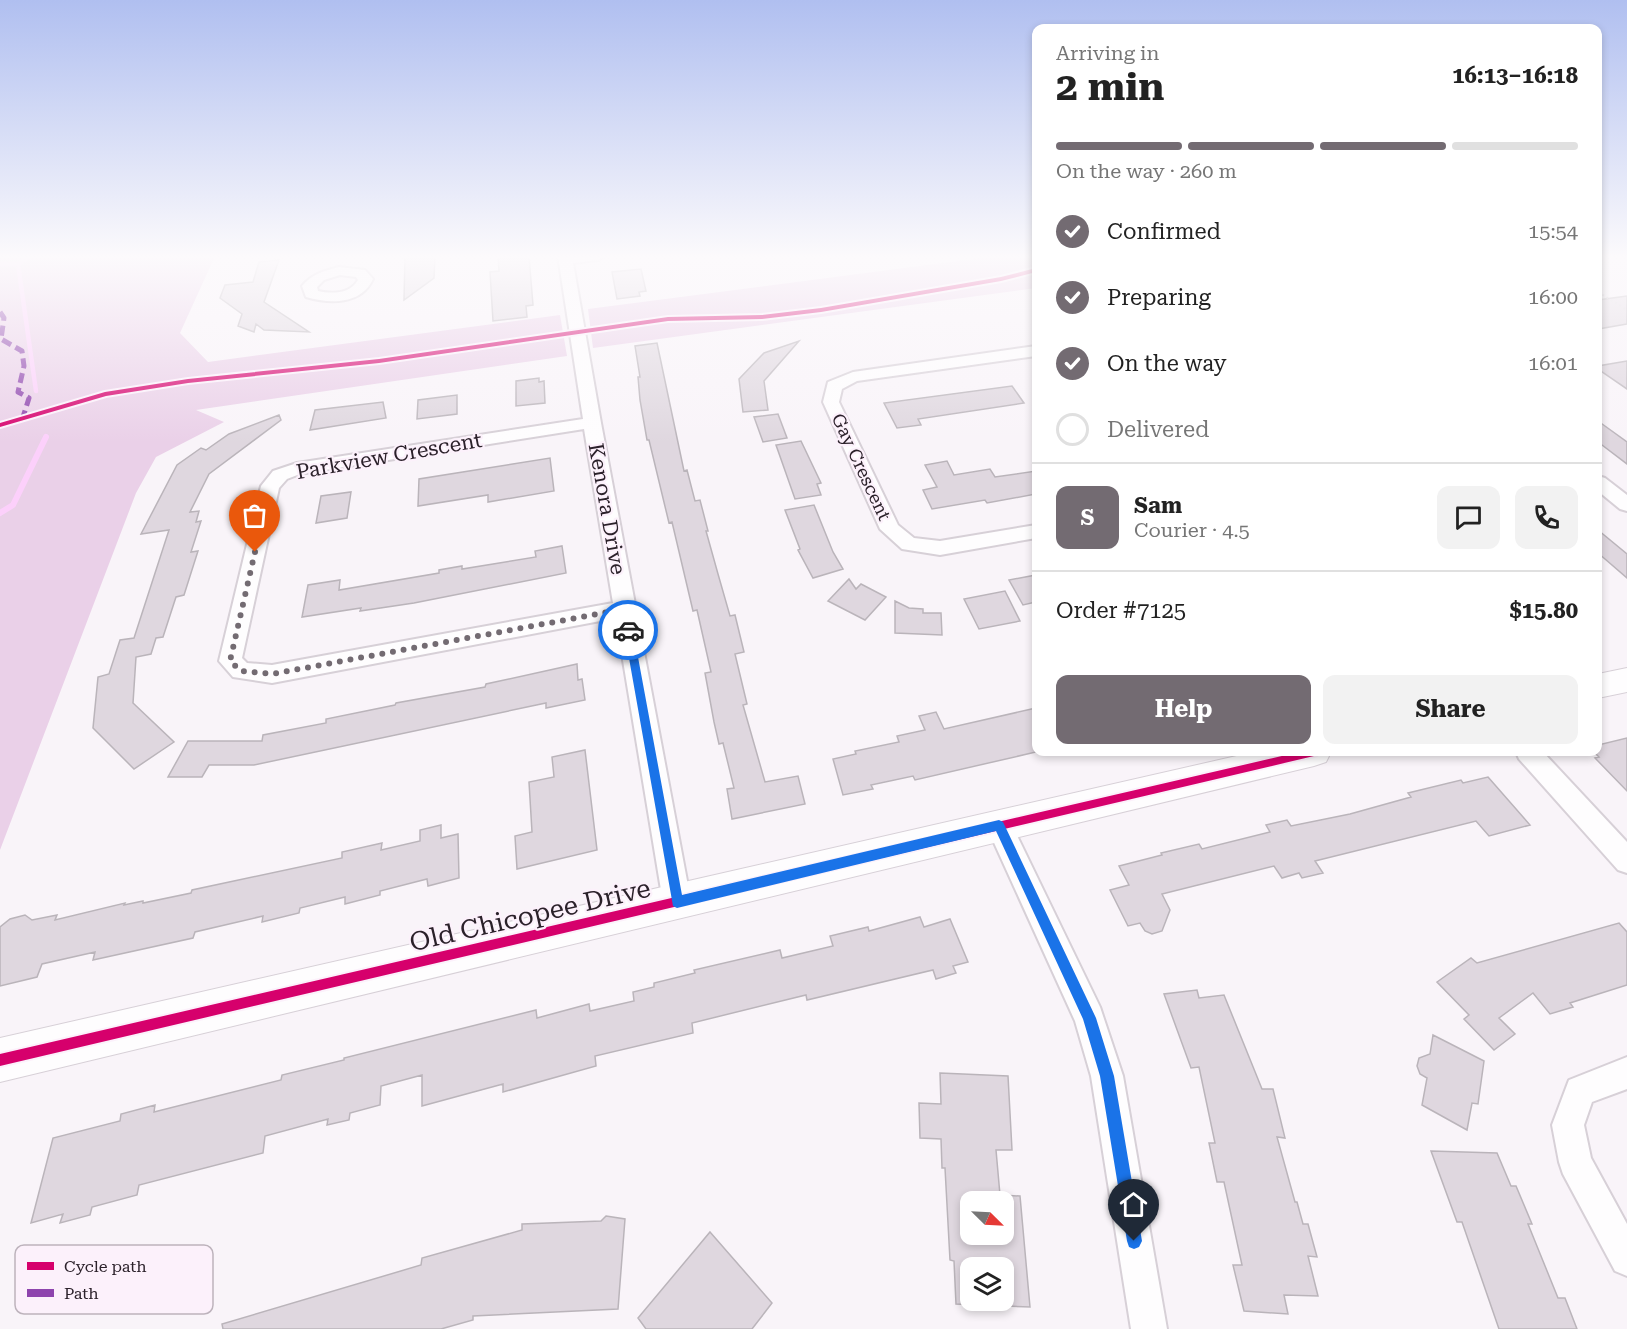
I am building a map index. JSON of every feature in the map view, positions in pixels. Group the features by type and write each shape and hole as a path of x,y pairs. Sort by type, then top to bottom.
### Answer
{"street":[{"name":"Kenora Drive","path":"575,318 677,902"},
{"name":"Gay Crescent","path":"1032,352 853,377 834,386 831,402 890,529 909,544 940,548 1032,532"},
{"name":"Parkview Crescent","path":"592,423 297,468 280,476 270,486 230,661 241,671 272,674 625,609"},
{"path":"1602,485 1627,505"},
{"path":"1602,685 1627,680"},
{"name":"Old Chicopee Drive","path":"0,1060 1297,756"},
{"path":"1532,756 1627,861"},
{"path":"999,825 1089,1018 1107,1076 1149,1329"},
{"path":"1627,1073 1580,1091 1568,1125 1575,1162 1627,1259"}],"shaded area":[{"path":"0,318 187,318 180,333 208,362 537,318 561,318 567,356 196,410 224,422 156,457 136,493 0,850"},
{"path":"589,318 814,318 593,348"}],"building":[{"path":"241,318 288,318 309,332 264,330 256,324 254,332 238,326"},
{"path":"493,318 518,318 493,321"},
{"path":"1602,318 1627,318 1627,324 1602,328"},
{"path":"799,341 764,381 768,410 743,412 739,379 764,353"},
{"path":"657,343 684,471 687,470 695,501 700,500 708,531 706,531 730,616 735,615 744,652 735,654 747,704 743,705 765,782 798,776 805,804 732,819 727,789 734,788 723,743 719,744 714,722 705,673 711,672 697,610 693,611 672,522 669,523 649,440 647,440 640,400 638,377 640,377 635,346"},
{"path":"1627,361 1627,389 1602,372 1602,365"},
{"path":"539,378 539,382 544,381 545,403 516,406 516,381"},
{"path":"1012,386 1024,403 918,419 921,425 897,428 884,403"},
{"path":"457,395 457,414 417,419 418,400"},
{"path":"383,402 386,418 310,430 315,410"},
{"path":"778,414 787,438 763,442 754,417"},
{"path":"279,415 281,420 209,474 190,512 199,511 196,522 201,521 191,552 198,551 184,595 176,597 163,637 156,638 151,654 136,657 133,703 174,742 134,769 93,728 98,677 109,674 120,640 134,638 169,530 141,534 177,465 201,448 206,450 229,434"},
{"path":"1602,424 1627,442 1627,464 1602,445"},
{"path":"801,441 821,483 817,484 821,495 795,499 776,445"},
{"path":"550,458 554,491 488,502 488,495 418,506 419,479"},
{"path":"947,461 954,475 990,469 995,477 1032,472 1032,495 987,503 985,500 932,509 923,490 937,487 925,465"},
{"path":"351,492 347,518 316,523 321,496"},
{"path":"814,505 833,552 843,569 813,578 798,550 800,549 785,510"},
{"path":"1602,533 1627,554 1627,578 1602,556"},
{"path":"562,546 566,573 414,603 302,617 308,585 340,580 339,590 439,573 439,570 462,566 462,569 536,557 535,551"},
{"path":"1032,576 1032,603 1023,605 1009,580"},
{"path":"849,579 856,589 861,584 886,597 865,620 828,601"},
{"path":"1005,591 1020,621 979,629 964,599"},
{"path":"895,601 909,608 923,609 923,613 941,613 942,635 895,633"},
{"path":"577,664 578,680 582,679 585,700 546,708 546,703 254,765 209,765 202,777 168,777 188,741 262,741 263,735 326,723 326,719 396,703 485,687 486,684"},
{"path":"1032,709 1032,753 915,780 913,776 871,785 873,789 843,795 833,759 856,754 855,751 899,742 897,736 925,730 919,716 936,712 944,729"},
{"path":"1627,738 1627,791 1595,758 1602,756 1602,744"},
{"path":"585,750 597,850 517,869 515,836 532,832 529,782 554,777 552,757"},
{"path":"1488,777 1530,825 1489,836 1476,821 1315,861 1323,873 1302,878 1299,873 1282,878 1274,866 1162,894 1170,910 1162,931 1152,934 1145,931 1140,923 1128,926 1110,890 1129,885 1119,866 1162,855 1161,853 1199,844 1202,849 1270,832 1266,825 1287,820 1291,826 1350,814 1411,797 1408,793 1461,780 1463,783"},
{"path":"441,825 441,838 458,834 459,878 428,886 427,879 380,891 380,895 345,904 345,897 300,908 299,913 262,922 263,916 195,932 193,938 93,960 95,952 42,964 37,977 0,986 0,927 10,919 25,915 32,920 57,915 55,920 125,903 124,905 143,901 143,903 191,893 192,890 342,858 342,852 382,843 381,850 420,841 420,830"},
{"path":"920,917 924,927 950,919 968,962 953,966 956,973 936,979 933,970 807,1000 806,995 692,1023 693,1033 595,1056 596,1066 503,1092 503,1084 422,1106 422,1075 381,1086 380,1105 350,1113 349,1120 327,1125 328,1119 265,1136 263,1153 139,1185 137,1195 92,1207 90,1215 60,1223 63,1214 31,1223 53,1138 120,1121 121,1114 155,1105 154,1112 281,1080 282,1075 344,1060 344,1058 536,1010 537,1018 589,1004 590,1011 634,1001 633,992 654,987 654,983 695,973 694,970 780,950 782,958 833,946 830,936 868,927 869,931"},
{"path":"1619,923 1627,932 1627,985 1570,1003 1573,1007 1550,1014 1533,993 1499,1018 1515,1034 1494,1050 1464,1019 1469,1015 1437,982 1471,958 1477,963"},
{"path":"1197,990 1199,998 1224,995 1262,1089 1273,1089 1285,1138 1277,1137 1295,1202 1297,1202 1303,1224 1308,1224 1317,1257 1308,1256 1318,1296 1284,1295 1288,1314 1244,1311 1233,1265 1242,1265 1224,1182 1217,1182 1209,1143 1215,1143 1199,1067 1191,1068 1164,994"},
{"path":"1433,1035 1484,1061 1478,1104 1472,1103 1467,1130 1422,1105 1427,1078 1420,1074 1417,1066 1419,1058 1430,1054"},
{"path":"940,1073 1008,1076 1012,1150 996,1150 1000,1191 960,1191 960,1245 1014,1245 1014,1196 1020,1196 1030,1307 1014,1306 1014,1257 960,1257 960,1304 956,1304 954,1261 950,1260 945,1168 942,1168 941,1139 920,1138 919,1103 941,1104"},
{"path":"1431,1151 1497,1153 1511,1186 1516,1186 1532,1224 1528,1224 1558,1298 1565,1298 1577,1329 1499,1329 1462,1222 1457,1222"},
{"path":"606,1216 625,1219 618,1309 473,1316 473,1320 441,1329 223,1329 222,1324 421,1265 422,1258 522,1230 522,1224 601,1221"},
{"path":"710,1232 772,1303 752,1329 646,1329 638,1318"}],"waterway":[{"path":"26,318 36,391"},
{"path":"0,513 13,505 46,437"}],"marked path":[{"path":"4,318 1,339 22,351 24,366 18,392 29,398 23,417"}],"cycle path":[{"path":"0,425 105,394 188,381 379,361 668,319 714,318"},
{"path":"0,1060 1297,756"}],"way so far":[{"path":"255,552 230,661 241,671 260,675 625,609 628,630"}],"route":[{"path":"628,630 677,902 999,825 1089,1018 1107,1076 1134,1241"}]}
